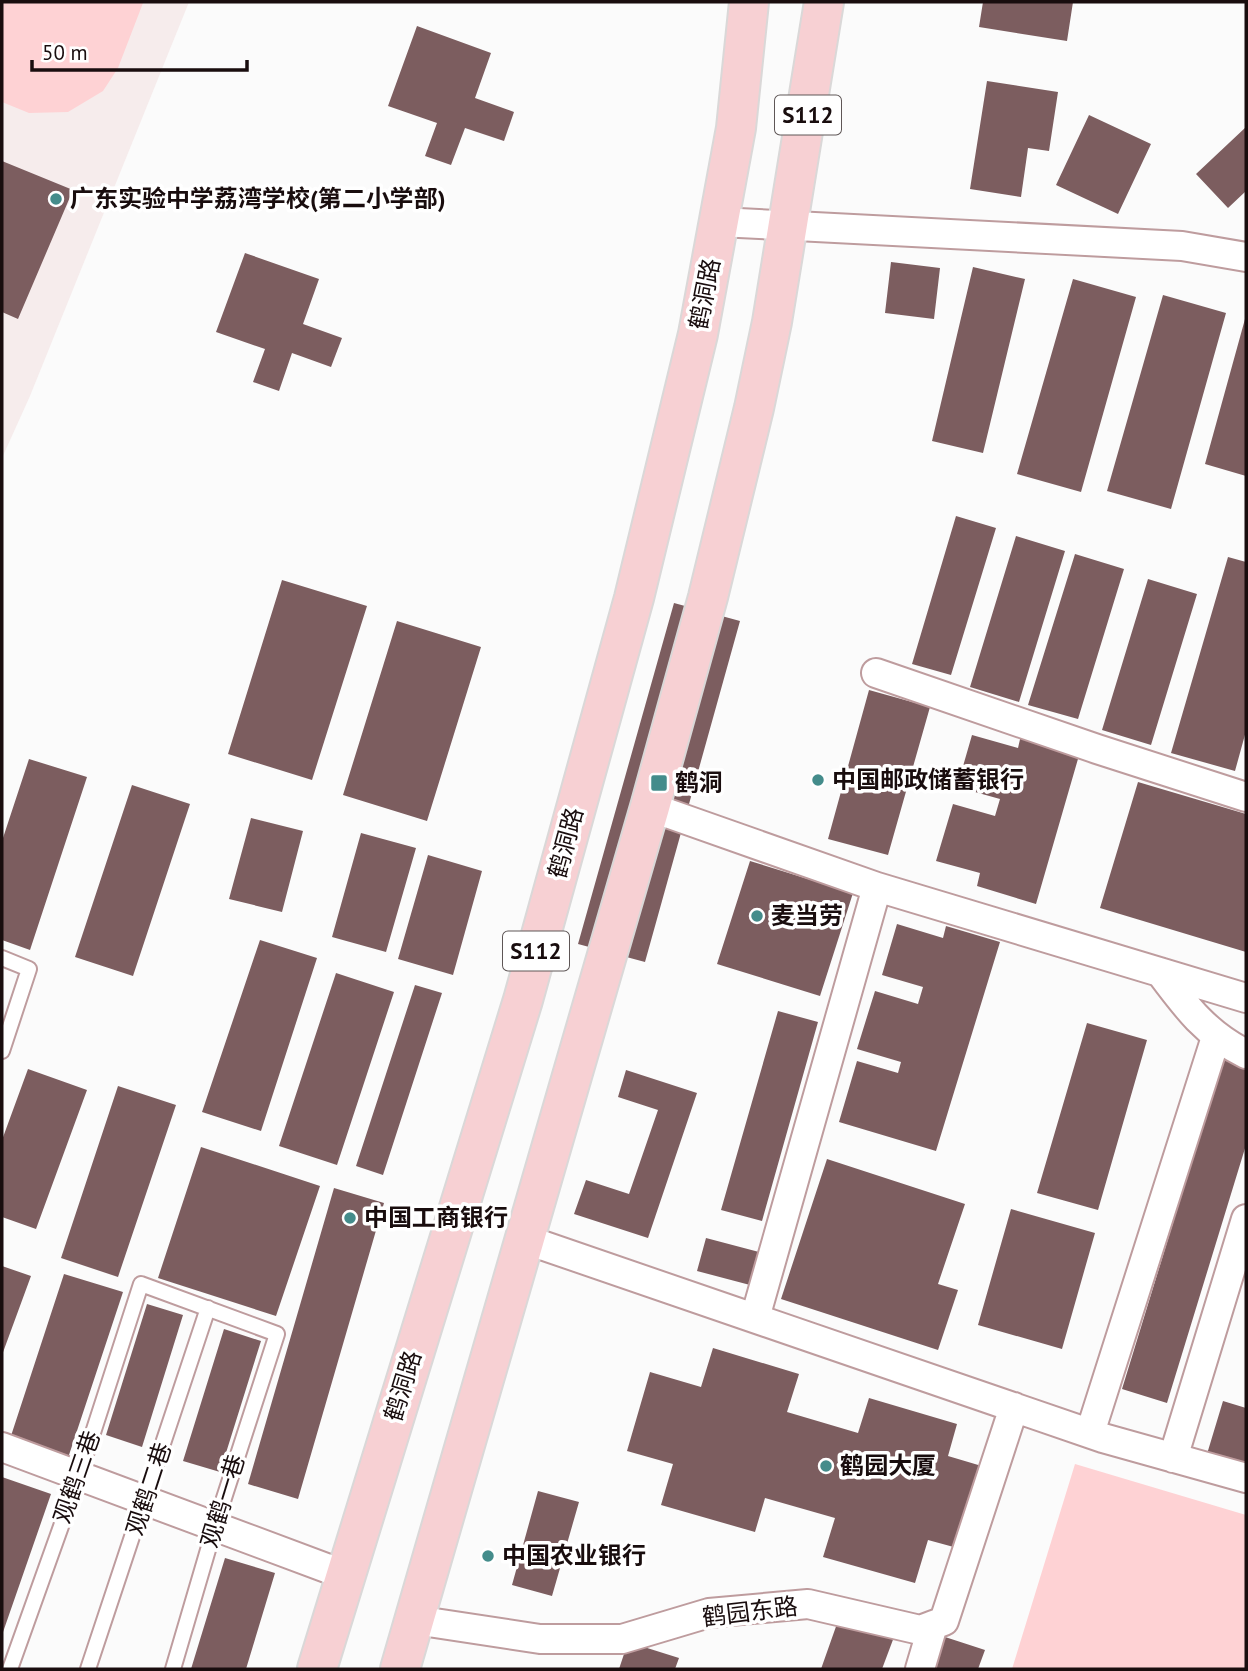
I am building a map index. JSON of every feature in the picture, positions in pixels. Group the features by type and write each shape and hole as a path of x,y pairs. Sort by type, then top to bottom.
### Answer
{"main road":[{"name":"鹤洞路","path":"317,1669 523,1000 667,470 698,334 736,128 749,2"},
{"name":"S112","path":"400,1669 650,807 708,597 772,322 824,2"}],"street":[{"path":"719,222 1182,246 1246,257"},
{"path":"876,673 1246,797"},
{"path":"650,807 877,887 1246,998"},
{"path":"755,1318 877,887"},
{"path":"1160,972 1190,1013 1216,1037 1246,1054"},
{"path":"1090,1433 1216,1037"},
{"path":"1173,1458 1246,1219"},
{"path":"524,1239 1090,1433 1246,1478"},
{"path":"920,1669 933,1625 944,1621 1014,1407"},
{"path":"2,1447 345,1575"},
{"name":"鹤园东路","path":"415,1620 540,1639 622,1639 709,1613 808,1604 920,1630 933,1625"}],"lane":[{"path":"2,958 29,969 2,1051"},
{"name":"观鹤三巷","path":"10,1669 79,1476 141,1284 208,1308"},
{"name":"观鹤一巷","path":"173,1669 215,1526 277,1334 208,1308"},
{"name":"观鹤二巷","path":"88,1669 208,1308"}],"shaded area":[{"name":"广东实验中学荔湾学校(第二小学部)","path":"2,2 189,2 30,396 2,458"},
{"path":"2,2 143,3 118,68 103,91 68,112 29,113 2,102"},
{"path":"1075,1464 1246,1515 1246,1669 1012,1669"}],"building":[{"path":"983,2 1073,2 1067,41 979,27"},
{"path":"417,26 491,53 475,98 514,112 504,141 465,128 451,165 425,156 437,123 388,106"},
{"path":"987,81 1058,92 1049,151 1028,148 1021,197 970,189"},
{"path":"1089,115 1151,144 1118,214 1056,185"},
{"path":"1246,127 1246,191 1228,208 1196,174"},
{"path":"2,161 73,190 18,319 2,312"},
{"path":"245,253 319,279 303,324 342,338 331,367 292,353 279,391 253,382 265,349 216,332"},
{"path":"891,262 940,268 934,319 885,313"},
{"path":"973,267 1025,279 983,453 932,441"},
{"path":"1073,279 1136,297 1081,492 1017,474"},
{"path":"1163,295 1226,313 1171,509 1107,491"},
{"path":"1246,320 1246,476 1205,464"},
{"path":"956,516 996,528 951,675 912,664"},
{"path":"1016,536 1065,551 1019,702 970,687"},
{"path":"1075,554 1124,569 1078,719 1028,705"},
{"path":"1228,557 1246,562 1246,731 1235,771 1171,753"},
{"path":"1148,579 1197,594 1151,745 1102,730"},
{"path":"282,580 367,606 312,780 228,754"},
{"name":"鹤洞","path":"674,603 740,621 645,962 578,944"},
{"path":"397,621 481,647 427,821 343,795"},
{"path":"869,690 930,707 888,855 828,839"},
{"path":"972,735 1018,748 1021,735 1080,752 1036,904 977,886 980,873 936,861 953,804 995,816 1000,799 957,787"},
{"path":"29,759 87,777 30,950 2,940 2,841"},
{"path":"1138,782 1246,814 1246,952 1100,908"},
{"path":"132,785 190,804 133,976 75,957"},
{"path":"251,818 303,831 282,912 229,899"},
{"path":"361,833 416,848 386,952 332,937"},
{"path":"428,855 482,871 453,975 398,959"},
{"path":"750,861 853,893 820,996 717,964"},
{"path":"897,924 943,938 946,926 1000,942 936,1151 839,1122 857,1061 898,1073 901,1062 857,1049 875,991 918,1004 923,987 882,975"},
{"path":"260,940 317,958 261,1131 202,1112"},
{"path":"336,973 394,992 337,1165 279,1146"},
{"path":"415,985 442,993 383,1175 356,1166"},
{"path":"778,1011 818,1022 762,1221 721,1210"},
{"path":"1087,1023 1147,1040 1098,1210 1037,1193"},
{"path":"1223,1060 1246,1067 1246,1145 1167,1403 1122,1389"},
{"path":"28,1069 87,1090 36,1229 2,1217 2,1140"},
{"path":"626,1070 697,1093 648,1238 574,1214 586,1180 629,1194 658,1110 618,1097"},
{"path":"118,1086 176,1105 118,1277 61,1258"},
{"path":"201,1147 320,1186 276,1316 158,1278"},
{"path":"827,1159 965,1204 938,1284 958,1290 938,1350 781,1299"},
{"path":"334,1188 384,1203 298,1499 248,1484"},
{"path":"1011,1209 1095,1233 1062,1349 978,1325"},
{"path":"706,1238 759,1252 750,1285 697,1271"},
{"path":"2,1266 31,1276 2,1355"},
{"path":"64,1274 123,1292 66,1464 8,1445"},
{"path":"147,1304 183,1315 142,1447 106,1435"},
{"path":"224,1329 261,1341 220,1472 183,1461"},
{"name":"鹤园大厦","path":"713,1348 799,1374 787,1412 858,1433 869,1398 957,1424 948,1456 985,1467 961,1549 928,1540 915,1583 823,1557 835,1518 765,1498 755,1532 661,1505 673,1464 627,1451 650,1372 701,1387"},
{"path":"1223,1401 1246,1408 1246,1466 1207,1454"},
{"path":"2,1477 51,1494 2,1635"},
{"path":"538,1491 579,1502 552,1596 512,1585"},
{"path":"225,1558 275,1573 246,1669 191,1669"},
{"path":"839,1618 894,1637 882,1669 821,1669"},
{"path":"942,1636 985,1650 978,1669 931,1669"},
{"path":"628,1642 679,1658 675,1669 619,1669"}],"place":[{"name":"广东实验中学荔湾学校(第二小学部)","path":"56,199"},
{"name":"中国邮政储蓄银行","path":"818,780"},
{"name":"鹤洞","path":"659,783"},
{"name":"麦当劳","path":"757,916"},
{"name":"中国工商银行","path":"350,1218"},
{"name":"鹤园大厦","path":"826,1466"},
{"name":"中国农业银行","path":"488,1556"}]}
